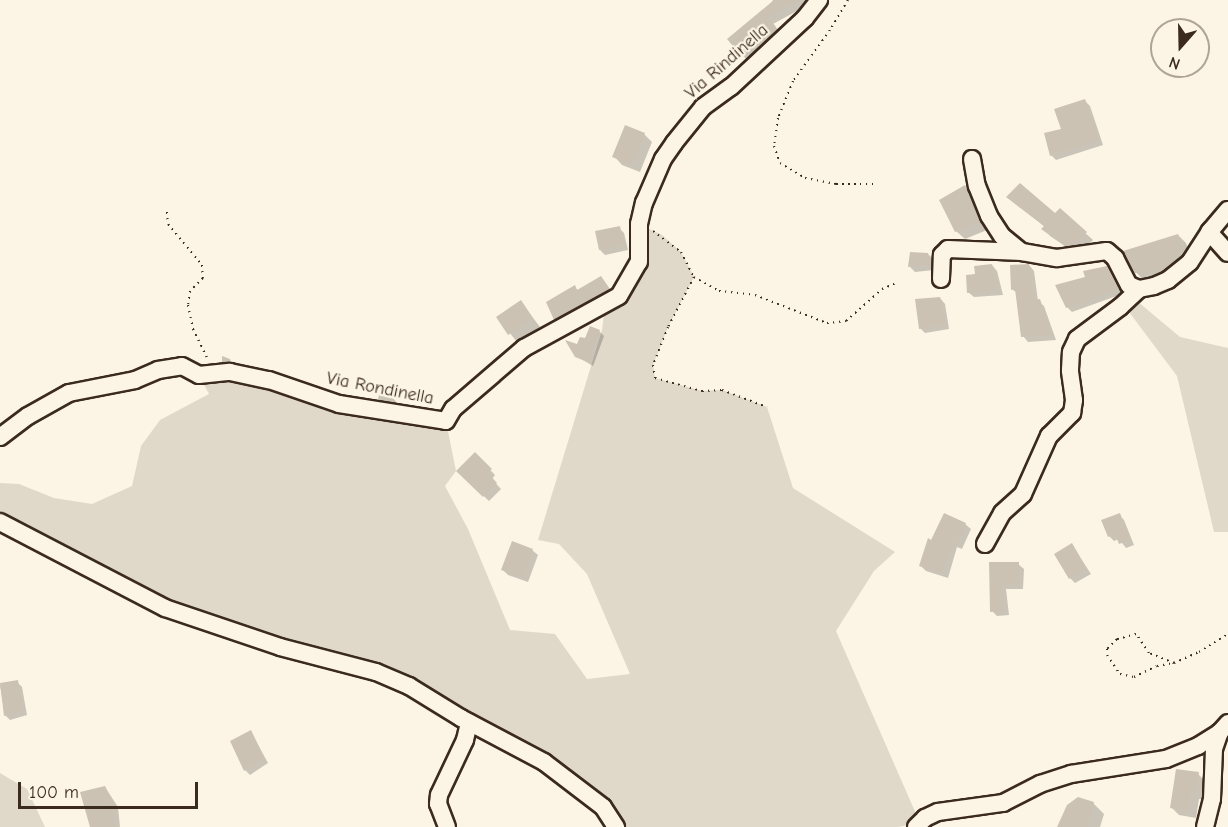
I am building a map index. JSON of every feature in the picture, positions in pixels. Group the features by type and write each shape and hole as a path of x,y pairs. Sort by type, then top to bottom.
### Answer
{"street":[{"name":"Via Rindinella","path":"639,224 644,203 663,159 689,122 703,107 730,87 780,42 819,0"},
{"path":"972,159 977,186 989,216 1002,236 1022,252"},
{"path":"985,544 1002,513 1023,494 1049,436 1072,413 1074,400 1070,370 1071,352 1077,339 1120,307 1139,289 1168,280 1190,262 1209,232 1228,210"},
{"name":"Via Rondinella","path":"0,437 28,416 69,393 135,380 158,370 182,366 199,375 230,372 269,380 339,404 446,421 453,409 524,348 619,296 639,262 639,224"},
{"path":"1209,232 1228,253"},
{"path":"941,279 942,255 948,249 1022,252 1057,258 1081,257 1094,252 1107,251 1115,258 1129,285 1139,289"},
{"path":"0,522 165,608 280,647 376,672 409,686 469,722 544,762 583,789 603,807 616,827"},
{"path":"447,827 438,804 439,795 465,740 469,722"},
{"path":"915,825 938,812 1003,803 1040,784 1071,774 1166,759 1198,746 1224,728"},
{"path":"1205,827 1212,799 1214,749 1224,728"}],"path":[{"path":"848,0 830,30 793,81 778,118 774,146 780,163 806,178 836,184 874,184"},
{"path":"167,212 168,224 202,265 203,278 190,291 188,305 193,328 214,374"},
{"path":"639,224 662,235 681,252 694,277 719,291 755,295 827,322 846,321 882,289 896,283"},
{"path":"694,277 668,327 653,365 655,378 702,391 722,390 767,407"},
{"path":"1174,663 1149,653 1136,634 1117,639 1107,649 1107,655 1120,674 1134,677 1157,666 1174,663 1228,634"}],"shaded area":[{"path":"639,224 662,235 681,252 694,277 668,327 653,365 655,378 702,391 722,390 767,407 793,488 895,552 874,571 836,631 920,823 898,827 616,827 603,807 409,686 165,608 0,522 0,483 19,484 54,498 92,504 132,486 141,446 160,420 209,394 199,375 230,372 446,421 456,471 445,486 468,529 510,630 555,634 587,679 630,674 587,574 559,544 538,540 602,330 605,306 630,281"},
{"path":"1131,296 1180,337 1228,348 1228,532 1214,532 1177,376 1123,304"},
{"path":"0,773 27,789 45,827 0,827"}],"building":[{"path":"774,0 800,0 768,17 776,27 741,56 727,39"},
{"path":"1085,99 1099,140 1050,156 1044,133 1061,129 1054,109"},
{"path":"625,125 645,133 632,165 612,157"},
{"path":"1020,183 1055,213 1060,208 1087,232 1075,245 1065,246 1041,229 1044,226 1006,197"},
{"path":"965,185 980,222 955,232 939,200"},
{"path":"620,226 624,245 599,250 595,231"},
{"path":"1178,234 1183,249 1167,266 1148,274 1135,273 1123,251"},
{"path":"910,252 928,253 930,265 908,267"},
{"path":"992,264 999,290 967,293 966,275 975,274 974,266"},
{"path":"1029,264 1034,300 1040,299 1052,335 1021,337 1015,289 1011,290 1010,265"},
{"path":"1107,266 1118,289 1066,308 1055,285 1085,277 1083,271"},
{"path":"601,276 610,289 554,320 546,302 575,285 577,290"},
{"path":"940,297 945,324 919,329 915,299"},
{"path":"521,300 533,318 508,335 496,317"},
{"path":"590,326 600,330 588,362 575,357 565,340 577,344 580,337 585,338"},
{"path":"475,452 492,469 488,473 497,483 483,497 456,471"},
{"path":"944,513 966,523 956,545 952,543 942,573 919,566 928,538 931,540"},
{"path":"1120,513 1130,540 1119,544 1115,534 1108,537 1101,520"},
{"path":"512,541 533,549 523,578 501,570"},
{"path":"1072,543 1087,569 1069,579 1054,554"},
{"path":"989,562 1019,562 1019,585 1002,585 1004,611 990,612"},
{"path":"18,680 23,710 4,716 0,683"},
{"path":"251,730 264,757 244,771 230,741"},
{"path":"1176,769 1199,772 1196,791 1191,792 1188,811 1170,808"},
{"path":"105,786 116,810 113,816 116,827 90,827 80,792"},
{"path":"1078,797 1094,802 1087,827 1057,827 1067,805"}]}
